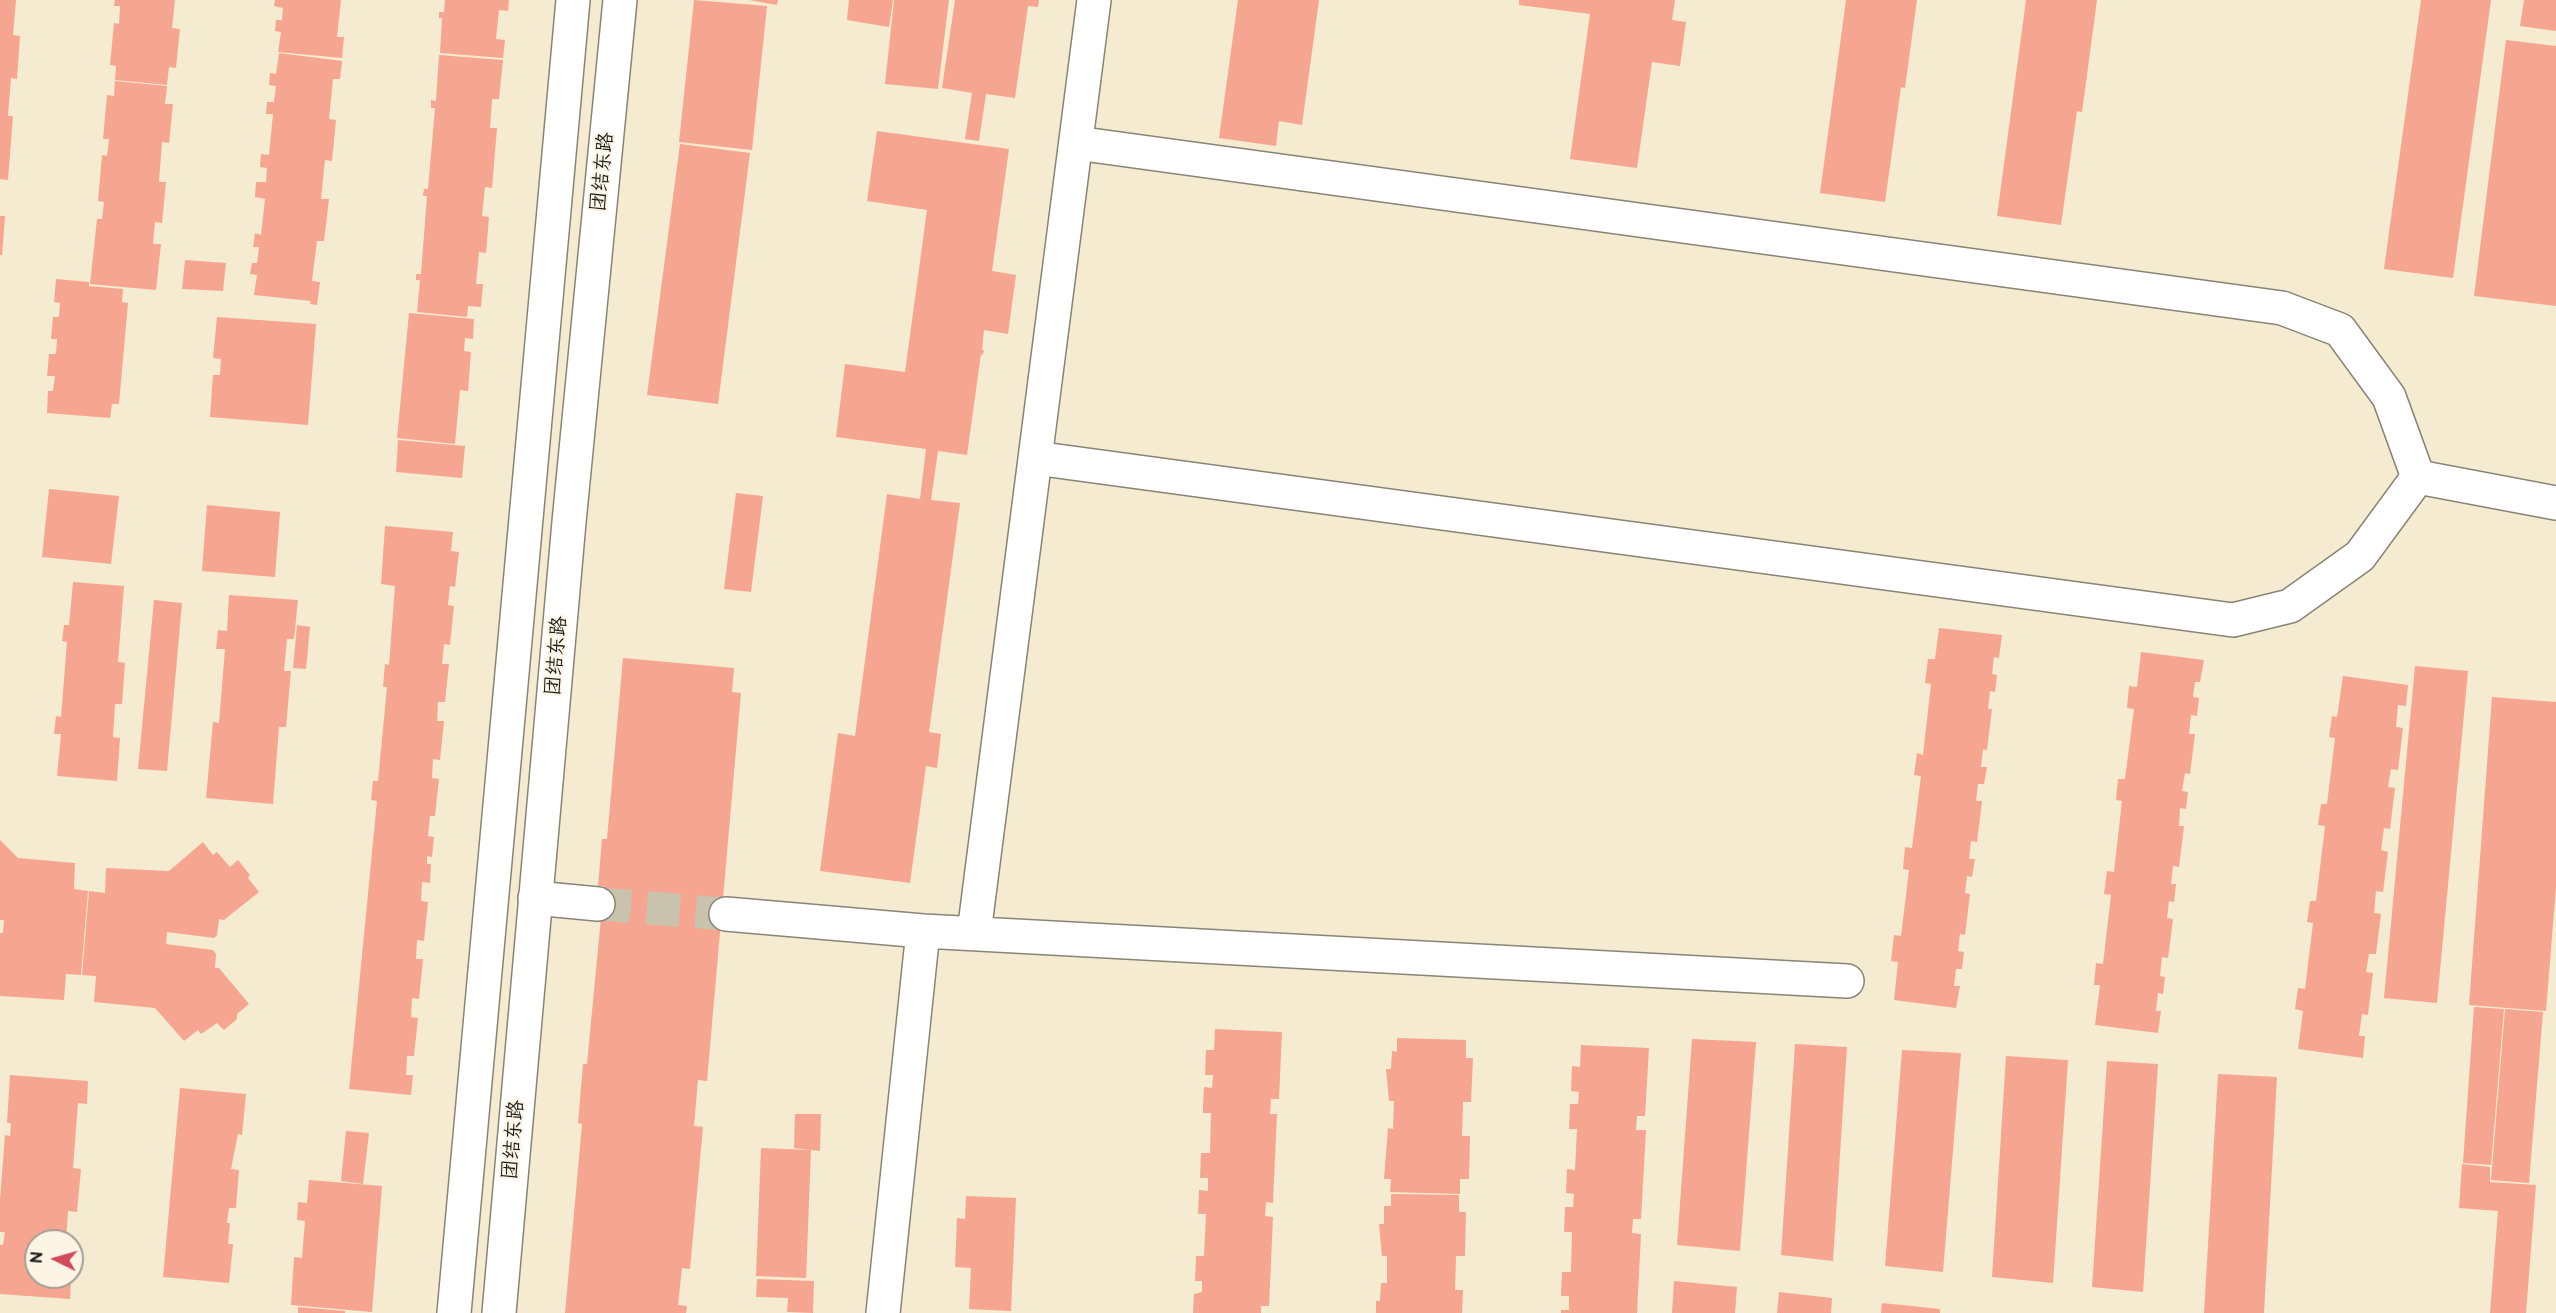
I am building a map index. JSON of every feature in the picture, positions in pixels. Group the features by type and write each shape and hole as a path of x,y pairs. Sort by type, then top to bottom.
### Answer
{"street":[{"path":"454,1313 573,0"},
{"name":"团结东路","path":"499,1313 535,898 620,0"},
{"path":"974,933 1094,0"},
{"path":"1076,143 2282,308 2340,330 2389,397 2418,477"},
{"path":"1035,458 2233,620 2290,606 2360,556 2418,477"},
{"path":"2418,477 2556,503"},
{"path":"535,898 598,904"},
{"path":"726,914 923,931 1847,981"},
{"path":"883,1313 923,931"}],"building":[{"path":"0,0 16,0 13,35 20,36 17,79 11,78 8,116 13,116 8,180 0,179"},
{"path":"115,0 175,0 172,28 180,29 176,68 169,67 167,85 115,80 116,66 110,65 114,23 119,24 120,6 114,6"},
{"path":"275,0 341,0 337,37 344,37 342,58 278,52 281,32 275,31 276,20 282,20 283,8 274,6"},
{"path":"445,0 509,0 508,11 499,10 496,39 505,40 503,58 440,53 442,18 439,18 439,12 444,12"},
{"path":"694,0 767,6 752,150 679,142"},
{"path":"749,0 778,0 777,5"},
{"path":"849,0 893,0 889,27 847,20"},
{"path":"894,0 949,0 938,89 885,84"},
{"path":"955,0 1039,0 1038,7 1028,6 1015,98 986,94 979,141 965,139 972,93 942,88"},
{"path":"1238,0 1319,0 1302,125 1279,121 1276,146 1219,138"},
{"path":"1519,0 1675,0 1672,20 1686,22 1680,66 1652,62 1637,168 1570,159 1590,14 1519,5"},
{"path":"1846,0 1917,0 1905,88 1901,87 1885,202 1820,193"},
{"path":"2026,0 2097,0 2082,112 2077,111 2061,225 1997,216"},
{"path":"2421,0 2491,0 2453,278 2384,269"},
{"path":"2524,0 2556,0 2556,31 2520,26"},
{"path":"2506,40 2556,46 2556,306 2474,296"},
{"path":"279,53 342,61 340,79 333,79 329,119 336,120 332,161 325,160 321,199 329,199 324,241 317,241 312,281 320,282 317,305 310,304 311,301 254,295 257,275 250,274 252,263 257,263 259,247 253,247 255,233 261,235 265,199 255,197 256,182 266,182 267,168 260,167 261,154 269,155 273,114 266,114 267,102 274,102 276,86 269,85 270,73 276,74"},
{"path":"439,55 503,60 499,99 492,99 490,128 497,128 492,188 485,187 482,216 489,217 486,253 479,252 476,284 483,284 481,307 468,306 467,317 417,312 420,280 416,280 416,274 421,274 427,196 423,196 424,189 428,189 435,108 431,108 431,100 436,101"},
{"path":"115,81 167,86 165,104 173,104 169,143 162,142 159,182 166,182 162,223 155,222 153,244 161,244 156,290 90,284 97,219 102,219 104,202 98,201 102,155 107,156 109,139 103,139 107,95 114,96"},
{"path":"877,131 1009,149 992,271 1016,275 1008,334 984,330 982,350 984,350 983,355 981,354 967,455 938,451 931,500 960,503 929,732 941,734 937,768 926,766 910,883 820,871 838,733 855,736 887,494 920,499 926,449 836,437 845,364 905,372 927,210 867,201"},
{"path":"680,144 750,153 718,404 647,395"},
{"path":"0,216 5,216 2,255 0,255"},
{"path":"185,260 226,263 223,291 182,289"},
{"path":"56,279 89,282 89,286 123,289 122,302 128,303 119,404 112,404 110,418 47,413 48,391 53,391 55,376 47,376 49,354 56,354 57,339 51,339 53,317 59,317 60,303 54,302"},
{"path":"409,313 474,319 473,339 465,338 464,351 471,352 468,391 460,390 455,444 397,438"},
{"path":"217,317 316,324 308,425 210,417 213,375 220,375 221,359 213,358"},
{"path":"398,440 465,446 462,478 396,472"},
{"path":"49,489 119,496 111,564 42,557"},
{"path":"736,493 763,496 751,592 724,589"},
{"path":"207,505 280,512 275,577 202,571"},
{"path":"385,526 453,532 451,551 459,552 455,587 450,586 448,605 454,606 450,645 444,644 442,664 449,664 445,702 438,702 437,721 444,721 440,760 433,759 432,778 439,779 435,816 430,816 428,836 434,837 432,857 427,856 427,864 431,864 430,883 422,882 421,901 428,902 424,941 417,940 416,959 423,959 419,999 412,998 411,1017 418,1018 414,1056 407,1056 406,1075 413,1075 411,1095 349,1089 377,801 371,800 373,781 378,781 387,687 383,687 385,664 389,665 395,586 381,584"},
{"path":"73,582 124,586 118,662 125,663 122,704 115,704 113,737 120,738 117,781 57,776 61,734 54,734 56,716 61,717 67,642 62,641 64,625 69,625"},
{"path":"229,595 298,600 294,639 287,639 284,671 291,671 286,727 279,727 273,804 206,798 213,722 219,723 225,649 216,649 218,630 227,631"},
{"path":"154,600 182,603 167,771 138,769"},
{"path":"297,625 310,627 306,669 293,668"},
{"path":"1939,628 2002,635 1999,658 1994,657 1992,674 1997,675 1995,692 1990,691 1988,709 1992,709 1987,750 1983,749 1981,767 1987,767 1984,784 1978,784 1976,801 1982,801 1977,842 1971,841 1969,859 1975,859 1972,877 1967,876 1965,893 1970,894 1965,935 1960,934 1958,951 1964,952 1962,969 1956,969 1954,986 1960,986 1956,1008 1894,1000 1898,962 1891,961 1894,935 1901,936 1909,870 1903,869 1905,847 1912,848 1921,776 1914,775 1917,753 1923,755 1931,684 1925,683 1928,659 1935,659"},
{"path":"2141,652 2204,660 2200,682 2195,682 2193,697 2199,698 2197,716 2191,715 2189,734 2195,734 2190,774 2185,773 2182,791 2188,792 2186,809 2180,808 2179,826 2184,826 2179,867 2173,866 2171,884 2176,884 2174,902 2169,901 2167,918 2173,919 2168,958 2162,957 2160,976 2165,977 2163,994 2158,993 2156,1011 2161,1011 2158,1033 2095,1025 2100,985 2094,985 2096,963 2103,964 2111,895 2104,894 2107,871 2114,872 2122,801 2116,800 2118,779 2125,779 2134,709 2127,708 2129,686 2137,687"},
{"path":"623,658 734,668 732,692 741,693 707,1081 698,1080 694,1126 703,1127 690,1269 682,1268 678,1305 687,1306 686,1313 565,1313 582,1124 578,1123 583,1064 587,1064 604,886 598,886 602,839 607,839"},
{"path":"2415,666 2468,671 2437,1003 2384,998"},
{"path":"2343,676 2408,685 2406,706 2398,705 2396,727 2403,728 2398,770 2391,769 2388,787 2395,788 2390,829 2384,828 2381,850 2388,852 2383,892 2376,891 2374,913 2381,914 2376,954 2369,954 2366,972 2373,973 2368,1015 2362,1014 2359,1036 2365,1036 2363,1058 2298,1049 2303,1011 2295,1009 2298,988 2305,989 2313,923 2307,922 2310,901 2316,901 2325,826 2318,825 2321,804 2327,804 2335,738 2329,737 2332,716 2337,717"},
{"path":"2492,697 2556,702 2556,887 2546,1011 2469,1005"},
{"path":"0,840 18,858 75,863 74,889 88,891 81,975 66,974 64,1000 0,996 0,933 3,933 4,920 0,920"},
{"path":"203,842 213,855 217,852 230,867 238,860 250,875 248,878 259,892 224,920 219,919 217,935 214,938 167,932 166,944 213,950 216,954 215,968 219,968 249,1004 224,1030 217,1023 201,1034 198,1030 184,1041 155,1008 94,1002 96,976 82,975 89,891 105,893 106,868 169,871"},
{"path":"2474,1007 2504,1009 2491,1165 2463,1163"},
{"path":"2505,1009 2543,1012 2529,1183 2491,1180"},
{"path":"1215,1029 1282,1032 1279,1099 1271,1099 1270,1114 1277,1114 1273,1203 1266,1202 1265,1216 1273,1217 1269,1306 1261,1306 1261,1313 1193,1313 1194,1294 1202,1292 1202,1281 1195,1281 1196,1256 1204,1256 1206,1214 1198,1214 1199,1190 1208,1191 1208,1178 1200,1178 1201,1153 1210,1153 1211,1113 1203,1113 1203,1106 1204,1087 1212,1088 1213,1075 1205,1075 1206,1050 1214,1050"},
{"path":"1397,1038 1466,1040 1466,1058 1473,1058 1471,1102 1463,1102 1462,1136 1470,1136 1469,1179 1460,1179 1460,1194 1390,1192 1391,1179 1384,1179 1388,1128 1393,1129 1394,1101 1389,1101 1386,1069 1391,1069 1392,1051 1397,1052"},
{"path":"1692,1039 1756,1042 1740,1251 1677,1245"},
{"path":"1795,1044 1847,1047 1833,1261 1781,1255"},
{"path":"1581,1045 1649,1048 1645,1116 1637,1116 1636,1130 1646,1130 1641,1219 1633,1219 1632,1233 1641,1234 1637,1313 1561,1313 1561,1310 1569,1310 1569,1296 1561,1296 1562,1272 1571,1272 1572,1232 1564,1232 1565,1207 1573,1207 1574,1194 1566,1193 1567,1169 1575,1170 1577,1129 1569,1129 1570,1104 1578,1104 1579,1092 1571,1091 1572,1066 1580,1067"},
{"path":"1902,1050 1961,1053 1943,1272 1885,1266"},
{"path":"2006,1056 2068,1060 2053,1283 1992,1277"},
{"path":"2107,1061 2158,1064 2143,1292 2092,1287"},
{"path":"2218,1074 2277,1077 2264,1313 2204,1313"},
{"path":"10,1075 88,1081 87,1104 78,1103 73,1168 81,1169 77,1212 68,1211 67,1229 24,1229 24,1289 70,1289 70,1299 0,1294 0,1245 3,1245 5,1232 0,1232 0,1200 5,1135 10,1136 11,1123 7,1123"},
{"path":"180,1088 246,1094 242,1135 238,1134 231,1169 239,1170 236,1208 229,1208 227,1223 230,1223 228,1244 233,1244 229,1283 163,1277"},
{"path":"795,1114 821,1114 820,1151 794,1148"},
{"path":"346,1131 369,1133 363,1184 341,1181"},
{"path":"761,1148 811,1150 806,1278 756,1276"},
{"path":"2462,1164 2490,1167 2490,1182 2536,1185 2526,1313 2490,1313 2498,1211 2459,1208"},
{"path":"309,1180 382,1186 372,1312 291,1305 294,1257 302,1258 305,1221 297,1220 298,1202 307,1203"},
{"path":"1391,1194 1459,1195 1459,1212 1466,1212 1465,1256 1456,1256 1455,1290 1463,1290 1462,1313 1376,1313 1376,1301 1380,1301 1381,1283 1387,1283 1387,1256 1382,1256 1379,1224 1384,1224 1384,1206 1391,1206"},
{"path":"966,1196 1016,1198 1011,1311 969,1309 971,1268 955,1267 957,1218 965,1219"},
{"path":"757,1279 814,1281 813,1313 787,1312 788,1298 756,1297"},
{"path":"1674,1281 1737,1287 1735,1313 1672,1313"},
{"path":"1779,1292 1832,1298 1831,1313 1777,1313"},
{"path":"1882,1303 1940,1309 1940,1313 1881,1313"},
{"path":"298,1307 345,1311 345,1313 298,1313"}],"tunnel":[{"path":"598,904 726,914"}]}
